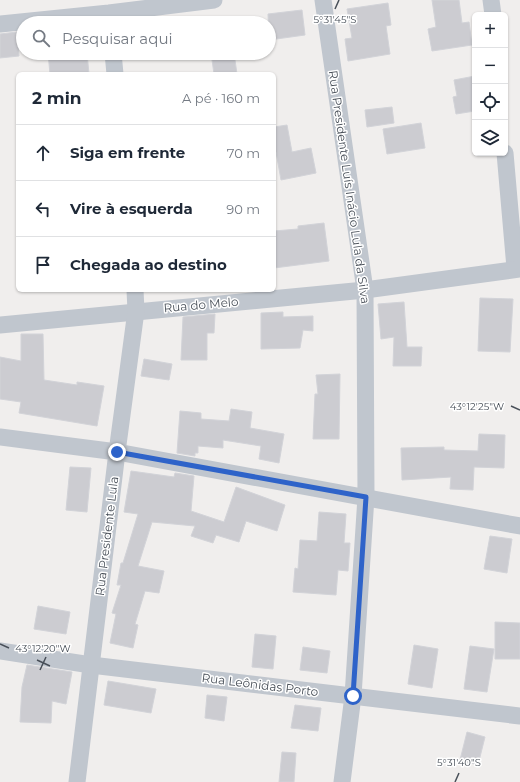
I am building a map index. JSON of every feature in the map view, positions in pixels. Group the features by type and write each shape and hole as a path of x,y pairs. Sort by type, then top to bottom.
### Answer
{"street":[{"path":"73,16 214,0"},
{"name":"Rua Presidente Luís Inácio Lula da Silva","path":"323,0 365,290 366,497 353,696 342,782"},
{"path":"491,0 493,12"},
{"path":"0,24 16,22"},
{"path":"114,60 115,72"},
{"path":"505,156 518,268"},
{"name":"Rua do Melo","path":"0,324 365,290 518,268"},
{"name":"Rua Presidente Lula","path":"77,782 117,452 136,311 134,292"},
{"path":"0,437 117,452 520,526"},
{"name":"Rua Leônidas Porto","path":"0,651 91,665 520,716"}],"building":[{"path":"432,0 459,0 462,23 469,22 472,45 432,51 428,29 436,27"},
{"path":"388,3 391,25 386,26 390,54 348,61 345,39 352,38 347,9"},
{"path":"302,10 305,35 276,39 276,16 268,16 268,14"},
{"path":"16,32 16,56 0,58 0,34"},
{"path":"49,60 88,60 89,72 50,72"},
{"path":"212,60 235,60 237,72 214,72"},
{"path":"472,77 472,111 456,114 453,97 457,96 454,80"},
{"path":"392,107 394,123 367,127 365,110"},
{"path":"421,123 425,148 387,154 383,129"},
{"path":"287,125 292,152 311,148 316,173 281,180 276,152 276,127"},
{"path":"324,223 329,261 276,268 276,231 298,229 298,226"},
{"path":"480,298 513,299 510,352 478,351"},
{"path":"404,302 407,347 422,347 421,366 393,366 394,337 381,339 378,304"},
{"path":"283,312 283,317 313,316 313,331 303,330 300,348 261,349 261,313"},
{"path":"215,314 214,333 207,333 207,360 181,360 183,317"},
{"path":"21,334 43,334 44,380 77,385 77,382 104,386 97,426 19,413 21,402 0,399 0,357 21,361"},
{"path":"144,359 172,364 169,380 141,376"},
{"path":"340,374 339,439 313,439 315,394 318,394 316,375"},
{"path":"231,409 252,412 250,428 284,434 279,463 259,459 261,446 223,440 223,448 198,446 198,453 195,453 195,456 177,453 180,411 201,413 201,419 229,421"},
{"path":"479,434 505,435 504,468 474,467 473,490 450,489 451,477 402,480 401,448 444,447 444,450 478,451"},
{"path":"70,467 91,468 87,512 66,510"},
{"path":"131,471 174,477 175,473 194,476 191,511 224,522 236,487 285,505 277,531 246,521 239,542 216,535 213,543 191,536 195,526 152,522 138,566 164,571 159,593 145,591 135,624 138,625 133,648 110,643 116,614 112,613 121,585 117,585 121,563 123,563 138,514 124,512"},
{"path":"319,512 346,514 344,543 350,543 348,571 338,570 336,595 293,592 295,568 298,569 300,540 317,541"},
{"path":"490,536 512,539 507,573 484,569"},
{"path":"38,606 70,612 66,634 34,629"},
{"path":"495,622 520,623 520,659 495,659"},
{"path":"255,634 276,636 273,669 252,667"},
{"path":"414,645 438,649 432,688 408,684"},
{"path":"470,646 494,649 487,692 464,689"},
{"path":"303,647 330,651 327,673 300,670"},
{"path":"27,665 72,672 66,704 52,701 51,723 20,722 22,687"},
{"path":"108,681 156,689 151,713 104,705"},
{"path":"207,695 227,697 224,721 205,718"},
{"path":"295,705 321,708 318,731 291,728"},
{"path":"467,732 485,737 478,765 460,760"},
{"path":"282,752 296,753 294,782 279,782"}],"route":[{"path":"117,452 366,497 353,696"}]}
